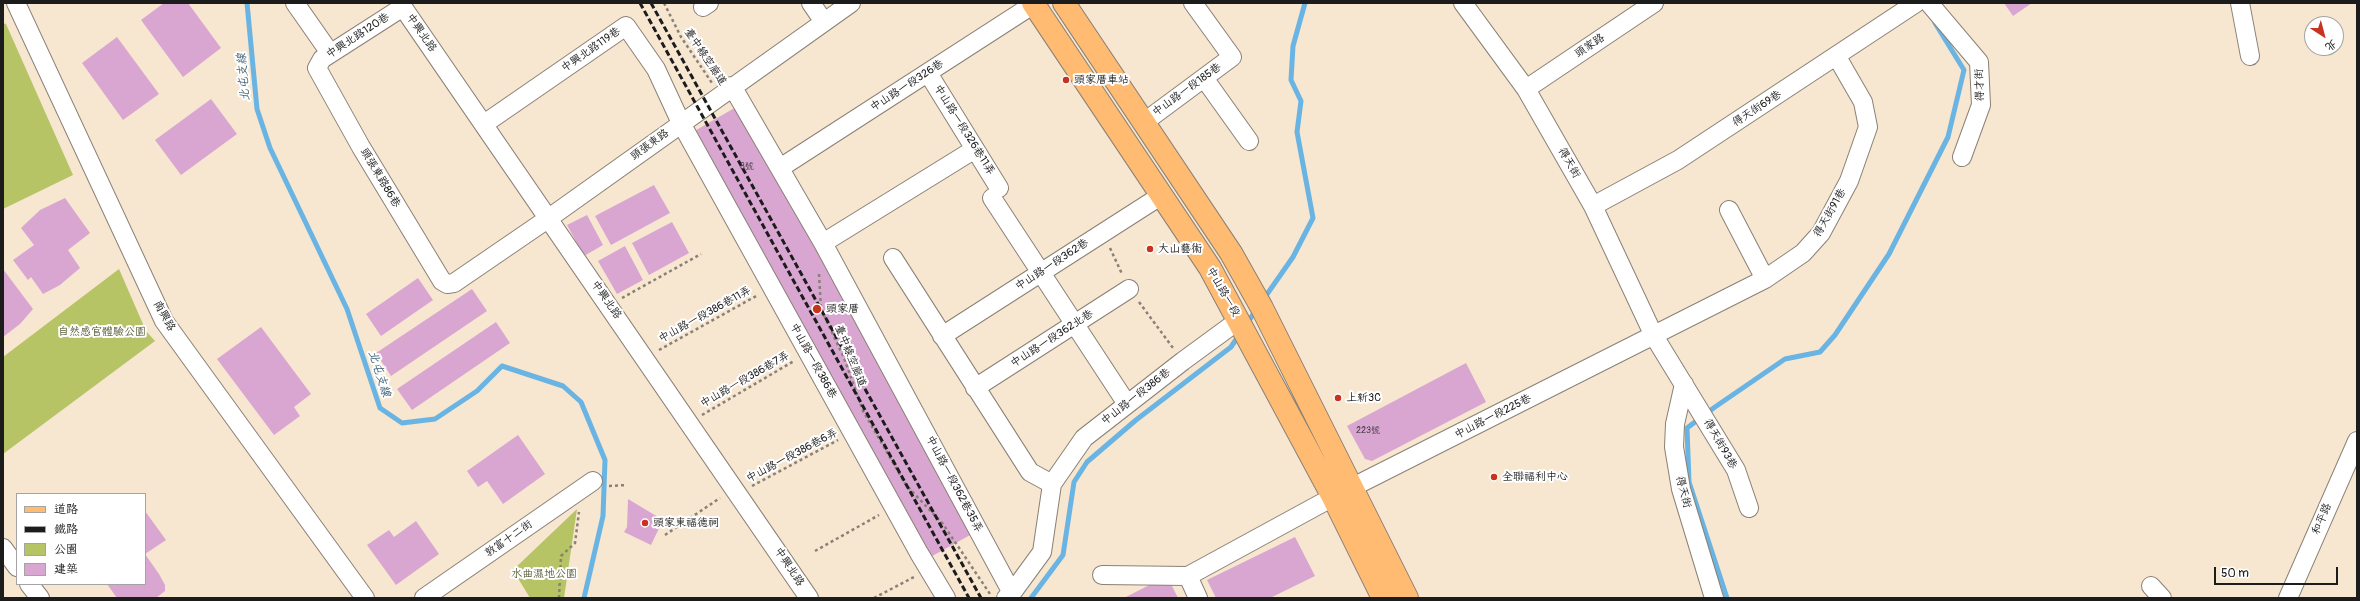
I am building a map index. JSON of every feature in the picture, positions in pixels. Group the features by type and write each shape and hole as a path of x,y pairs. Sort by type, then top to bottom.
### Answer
{"main road":[{"path":"1064,3 1143,123 1232,253 1262,308 1407,598"},
{"name":"中山路一段","path":"1034,4 1210,268 1333,497 1383,598"}],"street":[{"name":"南興路","path":"16,3 164,321 365,598"},
{"path":"295,3 330,53"},
{"path":"811,3 824,22"},
{"name":"頭張東路","path":"447,284 454,283 549,218 726,90 852,3"},
{"name":"中山路一段185巷","path":"1143,123 1232,57 1193,3"},
{"name":"得天街","path":"1463,3 1526,88 1593,206 1654,336"},
{"name":"頭家路","path":"1526,88 1654,3"},
{"name":"得天街69巷","path":"1593,206 1678,160 1916,3"},
{"name":"得才街","path":"1929,3 1979,62 1981,105 1962,157"},
{"path":"2240,3 2250,56"},
{"name":"中山路一段326巷","path":"780,168 1034,4"},
{"name":"中興北路120巷","path":"317,68 322,59 330,53 402,5"},
{"name":"中興北路","path":"402,5 690,421 809,598"},
{"name":"中興北路119巷","path":"484,124 626,26 656,69 681,123"},
{"name":"得天街91巷","path":"1654,336 1765,278 1803,253 1821,233 1849,181 1868,127 1863,102 1836,57"},
{"name":"頭張東路86巷","path":"317,68 361,147 442,281 447,284"},
{"name":"中山路一段326巷11弄","path":"928,73 975,149 996,193 1041,272 1127,404"},
{"path":"1204,78 1249,141"},
{"name":"中山路一段362巷35弄","path":"726,90 780,168 824,243 1009,596"},
{"name":"中山路一段386巷","path":"681,123 893,507 946,598"},
{"path":"824,243 975,149"},
{"name":"中山路一段362巷","path":"942,336 1162,195"},
{"path":"1728,210 1765,278"},
{"path":"893,258 1030,472 1052,484"},
{"name":"中山路一段362北巷","path":"975,388 1129,289"},
{"name":"中山路一段386巷","path":"1009,596 1042,552 1052,484 1084,438 1239,320"},
{"name":"中山路一段225巷","path":"1188,576 1352,487 1654,336"},
{"name":"得天街93巷","path":"1654,336 1736,470 1748,508"},
{"name":"得天街","path":"1684,384 1675,424 1674,447 1680,489 1714,598"},
{"name":"和平路","path":"2288,598 2355,450"},
{"name":"敦富十二街","path":"424,598 594,485"},
{"path":"3,548 16,566"},
{"path":"1102,575 1188,576 1198,598"},
{"path":"30,585 40,598"}],"path":[{"name":"臺中綠空廊道","path":"664,3 680,37 726,90"},
{"path":"609,305 701,254"},
{"name":"臺中綠空廊道","path":"816,268 820,279 821,309 844,358 863,411 906,485 943,524 992,598"},
{"name":"中山路一段386巷11弄","path":"646,358 772,287"},
{"name":"中山路一段386巷7弄","path":"690,421 809,353"},
{"name":"中山路一段386巷6弄","path":"665,535 737,490 853,433"},
{"path":"559,598 561,556 574,543 594,485 627,485"},
{"path":"815,551 893,507"},
{"path":"874,598 929,569"}],"green space":[{"path":"3,23 6,24 73,175 3,209"},
{"name":"自然感官體驗公園","path":"119,269 146,331 155,341 3,454 3,357"},
{"name":"水曲濕地公園","path":"577,509 564,598 530,598 513,570"}],"building":[{"path":"164,3 188,3 221,48 183,77 141,20"},
{"path":"2004,3 2032,3 2013,16"},
{"path":"117,37 159,94 123,120 82,63"},
{"path":"211,99 237,134 181,175 155,140"},
{"path":"738,106 972,534 925,560 691,133"},
{"path":"654,185 670,213 611,245 595,216"},
{"path":"65,198 90,233 68,250 80,268 60,285 43,294 31,277 28,280 13,260 34,245 21,228 40,210"},
{"path":"587,215 603,245 584,256 567,225"},
{"path":"672,222 689,253 649,275 632,243"},
{"path":"625,246 643,280 617,294 598,261"},
{"path":"3,269 33,309 20,324 3,337"},
{"path":"418,278 433,300 381,336 366,314"},
{"path":"472,289 487,311 391,376 376,353"},
{"path":"496,322 510,343 412,410 397,389"},
{"path":"261,327 311,394 294,407 300,416 274,435 217,359"},
{"path":"1466,363 1486,402 1372,461 1365,459 1347,426"},
{"path":"518,435 545,474 503,504 487,481 478,487 467,471"},
{"name":"頭家東福德祠","path":"628,499 663,520 651,545 624,532 627,527"},
{"path":"146,512 166,540 146,553"},
{"path":"416,521 439,554 396,585 367,545 389,530 394,537"},
{"path":"1295,537 1315,576 1270,598 1216,598 1207,580"},
{"path":"146,555 165,585 165,591 156,598 117,598 108,585 146,585"},
{"path":"1167,576 1178,598 1124,598"}],"waterway":[{"name":"北屯支線","path":"247,3 257,109 270,148 347,309 380,408 402,423 435,419 477,391 502,366 563,386 581,402 605,460 603,516 584,598"},
{"path":"1263,300 1293,257 1313,218 1297,132 1301,101 1291,80 1293,46 1305,3"},
{"path":"1727,598 1689,482 1687,428 1785,359 1820,352 1835,335 1889,254 1948,137 1964,70 1935,23"},
{"path":"1246,325 1256,310"},
{"path":"1031,598 1063,555 1074,482 1087,462 1136,420 1231,347 1239,335"}],"railway":[{"path":"640,3 969,598"},
{"path":"651,3 981,598"}],"place":[{"name":"頭家厝車站","path":"1066,80"},
{"name":"大山藝術","path":"1150,249"},
{"name":"頭家厝","path":"817,309"},
{"name":"上新3C","path":"1338,398"},
{"name":"全聯福利中心","path":"1494,477"},
{"name":"頭家東福德祠","path":"645,523"}]}
